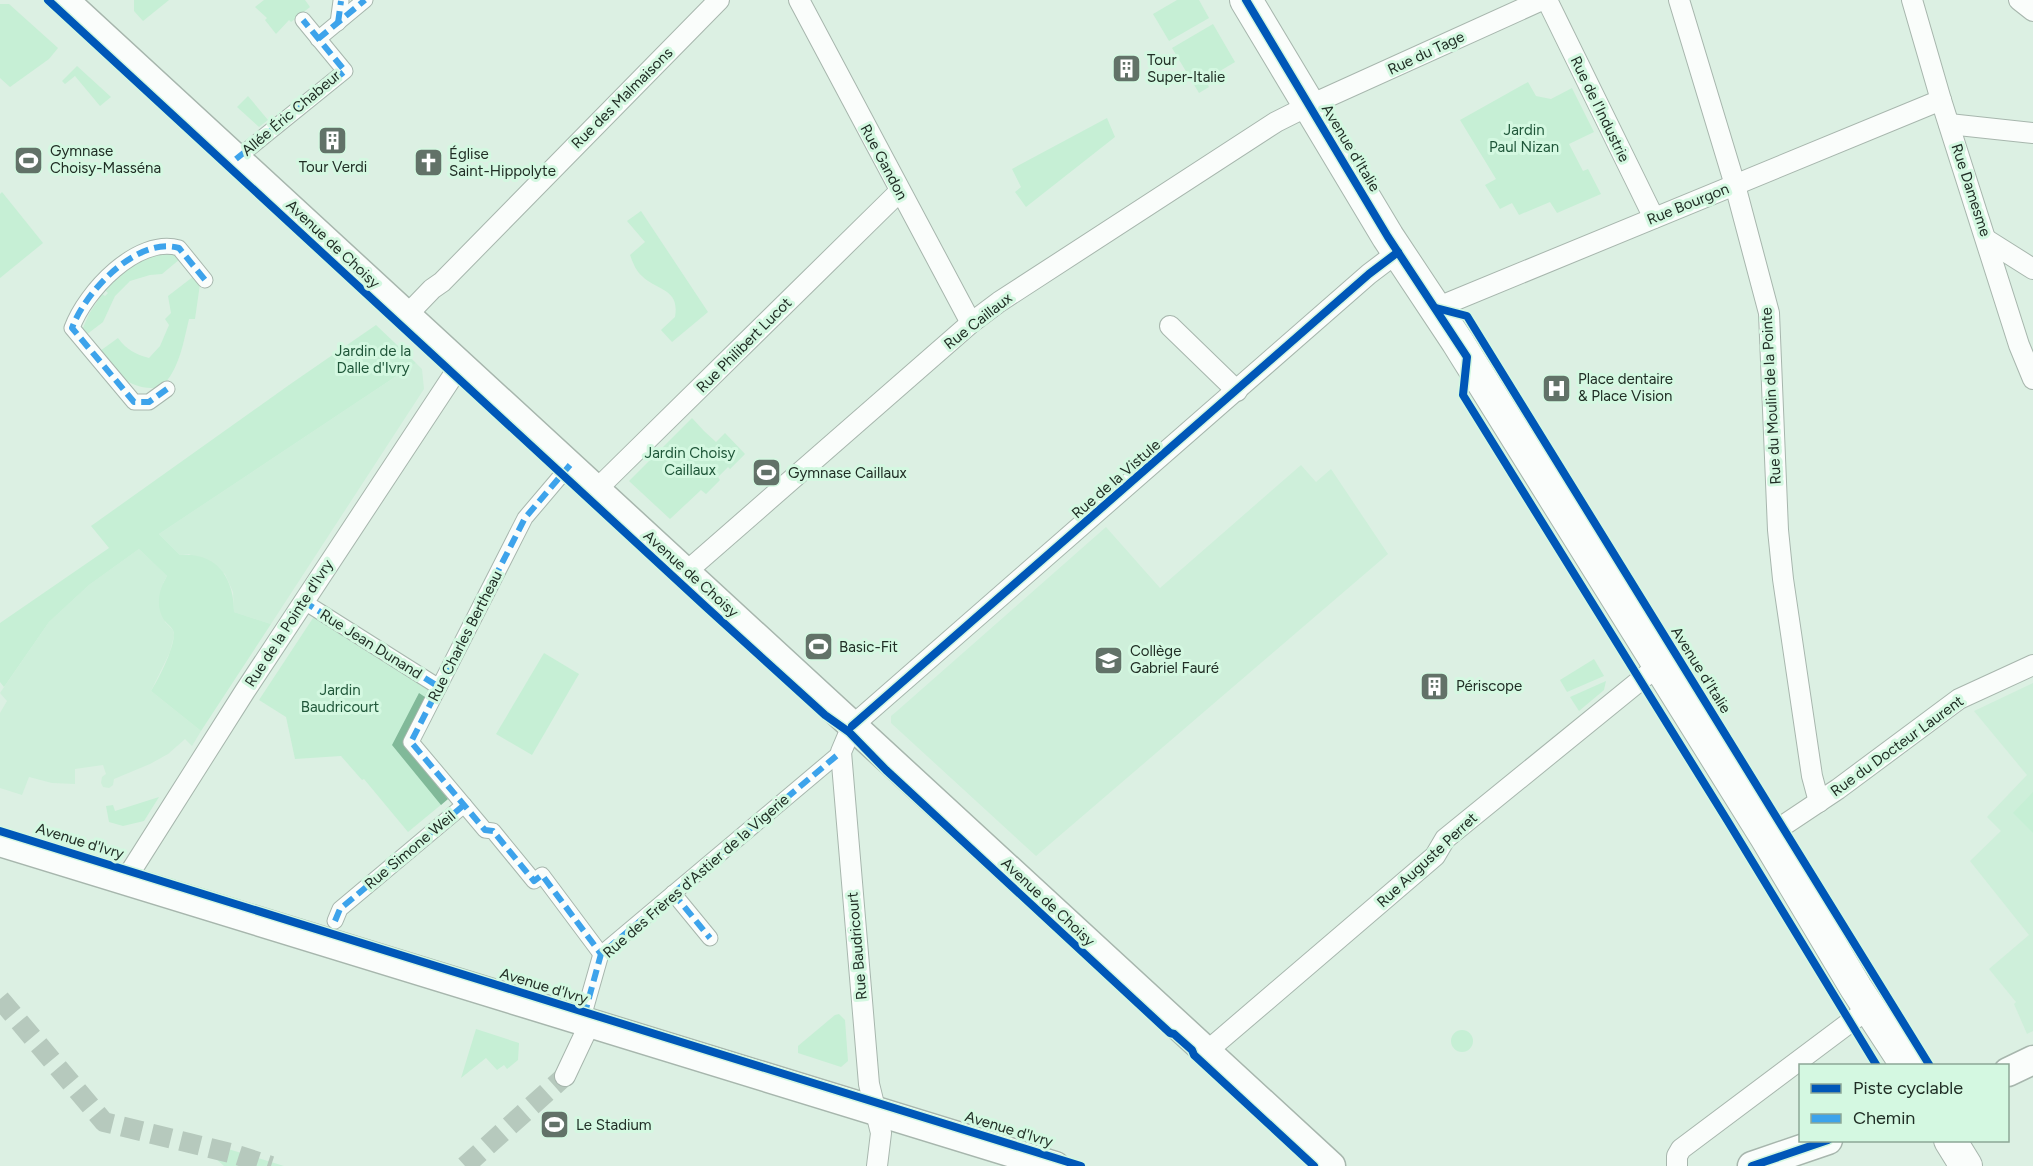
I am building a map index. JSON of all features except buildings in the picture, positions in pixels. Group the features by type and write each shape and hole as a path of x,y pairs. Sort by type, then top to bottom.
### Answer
{"main road":[{"name":"Avenue de Choisy","path":"64,0 1330,1166"},
{"name":"Avenue d'Italie","path":"1246,0 1398,252 1436,308 1766,837 1869,1008 1906,1064"},
{"name":"Avenue d'Ivry","path":"0,842 1055,1166"},
{"path":"2009,1071 2033,1060"},
{"path":"1752,1166 1822,1142"},
{"path":"1951,1142 1966,1166"}],"street":[{"path":"318,39 365,0"},
{"name":"Rue des Malmaisons","path":"406,316 719,0"},
{"name":"Rue Gandon","path":"799,0 971,323"},
{"name":"Rue du Tage","path":"1310,105 1542,0"},
{"name":"Rue de l'Industrie","path":"1547,0 1654,218"},
{"name":"Rue du Moulin de la Pointe","path":"1679,0 1769,313 1778,530 1783,579 1810,764 1819,802"},
{"name":"Rue Damesme","path":"1912,0 1941,100 2019,345 2033,379"},
{"path":"2019,0 2033,11"},
{"path":"338,22 340,1"},
{"name":"Allée Éric Chabeur","path":"236,159 345,71 303,20"},
{"name":"Rue Bourgon","path":"1436,308 1941,100"},
{"name":"Rue Caillaux","path":"686,572 971,323 999,302 1276,122 1310,105"},
{"path":"1949,124 2033,133"},
{"name":"Rue Philibert Lucot","path":"596,490 900,191"},
{"path":"1987,240 2033,269"},
{"path":"167,389 149,402 134,402 72,328 77,314 97,287 122,265 141,252 156,247 179,248 206,280"},
{"name":"Rue de la Vistule","path":"852,726 1369,274 1398,252"},
{"path":"1170,326 1237,391"},
{"name":"Rue de la Pointe d'Ivry","path":"119,878 131,871 303,601 460,365"},
{"name":"Rue Charles Bertheau","path":"464,805 411,742 525,519 570,465"},
{"name":"Rue Jean Dunand","path":"303,601 439,687"},
{"name":"Rue Auguste Perret","path":"1206,1052 1435,856 1445,838 1659,665"},
{"name":"Rue du Docteur Laurent","path":"1766,837 1819,802 1959,699 2033,665"},
{"name":"Rue Baudricourt","path":"852,726 841,752 869,1084 881,1133 877,1166"},
{"name":"Rue des Frères d'Astier de la Vigerie","path":"586,1022 602,954 841,752"},
{"name":"Rue Simone Weil","path":"335,921 340,909 464,805 485,830 493,831 534,881 542,874 602,954"},
{"path":"673,892 710,938"},
{"path":"1677,1166 1677,1156 1681,1149 1869,1008"},
{"path":"565,1076 586,1022"}],"shaded area":[{"path":"416,363 422,369 424,389 271,624 234,612 233,592 225,574 189,554 180,555 159,534"},
{"name":"Collège Gabriel Fauré","path":"1301,465 1316,482 1331,469 1388,554 1036,856 891,723 891,716 1106,527 1160,588"},
{"path":"139,549 167,576 163,583 165,622 173,630 174,636 170,652 151,691 201,731 192,746 185,739 168,754 114,779 113,785 109,788 103,787 101,783 102,777 106,774 103,765 75,769 75,784 52,783 29,777 22,795 0,788 0,713 7,701 0,693 49,622 89,585"},
{"path":"2033,683 2033,1031 2027,1034 2014,1004 2016,1002 1989,969 2029,935 1970,861 2001,831 1987,817 2027,775 1974,711"},
{"path":"419,693 428,699 404,745 448,799 441,805 392,745"}],"green space":[{"path":"134,0 169,0 143,21 134,11"},
{"path":"264,0 305,0 310,7 291,22 289,20 276,34 265,20 267,18 255,7"},
{"path":"1177,0 1199,0 1209,18 1169,41 1153,14"},
{"path":"0,4 9,4 58,48 49,59 10,87 0,78"},
{"path":"1213,24 1235,62 1205,80 1209,87 1199,93 1172,48"},
{"path":"77,66 111,97 100,106 75,76 65,84 62,81"},
{"name":"Jardin Paul Nizan","path":"1528,82 1536,96 1551,99 1572,88 1594,132 1569,144 1583,171 1588,169 1601,194 1557,213 1550,202 1519,215 1512,203 1500,209 1485,185 1496,179 1460,120"},
{"path":"248,96 268,120 259,127 237,107"},
{"path":"1107,118 1115,137 1026,207 1015,192 1021,187 1012,169"},
{"path":"2,192 43,243 0,278 0,194"},
{"path":"641,211 708,312 672,342 661,330 675,317 674,300 666,291 640,274 630,255 645,242 627,221"},
{"path":"175,252 180,259 162,274 130,281 115,296 103,322 86,335 82,330 89,314 102,294 105,296 108,293 105,290 124,271 134,262 146,256"},
{"path":"194,276 200,284 195,319 189,319 180,355 168,379 162,387 151,388 141,387 125,380 100,351 118,338 132,351 149,358 160,346 169,325 165,319 171,313 168,296"},
{"name":"Jardin de la Dalle d'Ivry","path":"376,325 416,363 159,534 180,555 204,558 221,570 231,588 234,612 271,624 201,731 151,691 167,661 174,636 173,630 161,614 159,603 160,592 167,576 139,549 89,585 49,622 4,687 0,682 0,623 109,548 91,526"},
{"name":"Jardin Choisy Caillaux","path":"692,418 716,442 725,433 745,454 718,477 720,480 706,494 701,490 670,519 629,481"},
{"name":"Jardin Baudricourt","path":"315,615 432,691 404,745 448,799 408,832 364,779 362,780 341,756 295,759 286,717 259,700"},
{"path":"544,653 579,674 532,755 496,734"},
{"path":"1594,659 1604,676 1567,692 1560,680"},
{"path":"1606,681 1604,690 1579,711 1570,697"},
{"path":"2033,792 2033,833 2013,813"},
{"path":"159,797 144,821 123,826 109,822 106,806 113,805 115,811"},
{"path":"839,1014 845,1020 848,1061 841,1067 798,1053 798,1046"},
{"path":"476,1029 519,1043 518,1060 507,1069 504,1065 497,1070 486,1058 461,1078"},
{"path":"1462,1030 1470,1033 1473,1041 1470,1049 1462,1052 1454,1049 1451,1041 1454,1033"},
{"path":"225,1148 284,1166 224,1166 214,1157"}],"tunnel":[{"path":"0,999 104,1122 234,1154 271,1166"},
{"path":"465,1166 565,1076"}],"marked path":[{"path":"318,39 365,0"},
{"path":"338,23 341,1"},
{"path":"236,159 345,71 303,20"},
{"path":"167,389 149,402 134,402 72,328 88,299 100,284 115,270 146,250 163,247 179,248 205,280"},
{"path":"570,465 525,518 411,742 485,830 493,831 534,881 542,875 601,954"},
{"path":"303,601 439,687"},
{"path":"584,1016 601,954 841,752"},
{"path":"335,921 340,909 464,805"},
{"path":"673,893 710,938"}],"cycle path":[{"path":"48,0 706,607 825,715 849,732 886,770 1170,1033 1192,1050 1194,1055 1314,1166"},
{"path":"1246,0 1388,237 1467,357 1463,395 1876,1064"},
{"path":"852,726 1369,274 1398,252"},
{"path":"1436,308 1467,316 1929,1064"},
{"path":"0,831 1081,1166"},
{"path":"1752,1166 1822,1142"}],"place":[{"name":"Tour Super-Italie","path":"1126,69"},
{"name":"Tour Verdi","path":"333,140"},
{"name":"Gymnase Choisy-Masséna","path":"29,160"},
{"name":"Église Saint-Hippolyte","path":"428,163"},
{"name":"Place dentaire & Place Vision","path":"1557,388"},
{"name":"Gymnase Caillaux","path":"767,473"},
{"name":"Basic-Fit","path":"818,647"},
{"name":"Collège Gabriel Fauré","path":"1109,660"},
{"name":"Périscope","path":"1435,686"},
{"name":"Le Stadium","path":"555,1125"}]}
